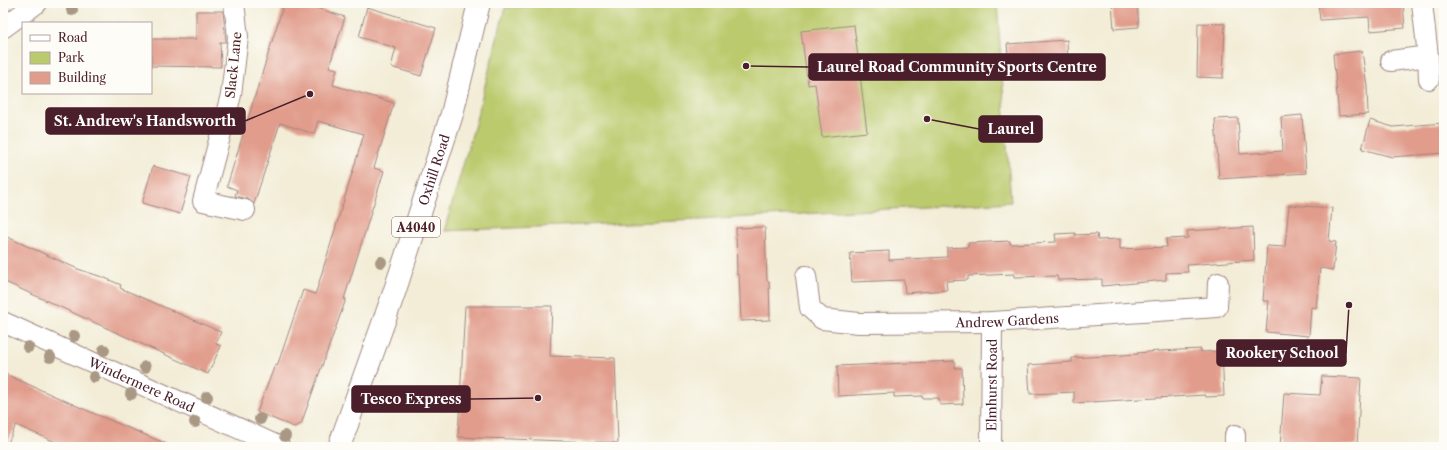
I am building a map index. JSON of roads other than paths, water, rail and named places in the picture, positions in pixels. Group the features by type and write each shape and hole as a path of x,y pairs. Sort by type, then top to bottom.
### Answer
{"main road":[{"name":"Oxhill Road","path":"339,447 394,293 452,114 479,3"}],"street":[{"path":"3,28 37,3"},
{"name":"Slack Lane","path":"234,3 238,37 231,95 203,200 245,210"},
{"path":"1422,3 1428,56 1428,79"},
{"path":"1390,61 1428,56"},
{"name":"Andrew Gardens","path":"806,276 810,308 822,319 859,324 992,322 1217,307 1218,283"},
{"name":"Windermere Road","path":"3,322 280,447"},
{"name":"Elmhurst Road","path":"991,447 992,322"}],"place":[{"name":"Laurel Road Community Sports Centre","path":"746,66"},
{"name":"St. Andrew's Handsworth","path":"310,94"},
{"name":"Laurel","path":"927,119"},
{"name":"Rookery School","path":"1349,305"},
{"name":"Tesco Express","path":"538,398"}]}
